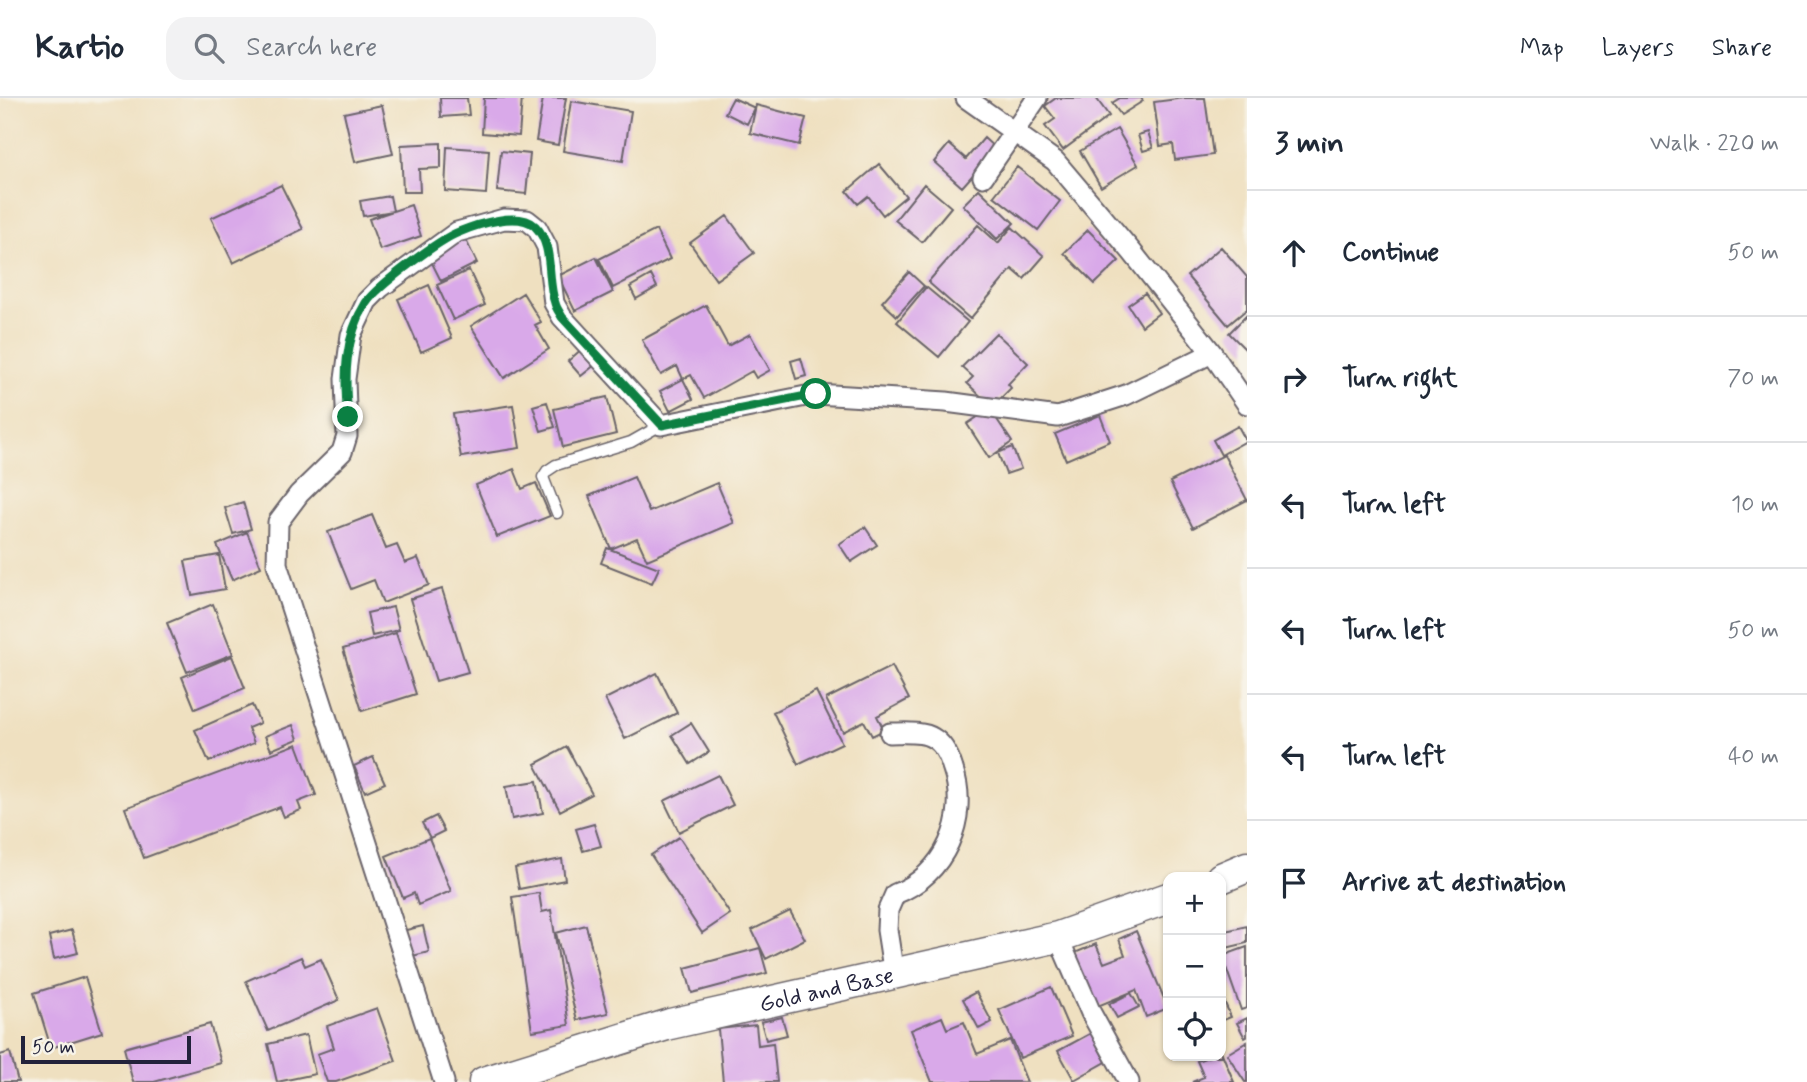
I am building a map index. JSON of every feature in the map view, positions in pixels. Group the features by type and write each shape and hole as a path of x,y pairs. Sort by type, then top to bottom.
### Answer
{"main road":[{"path":"1226,876 1247,867"},
{"name":"Gold and Base","path":"484,1082 670,1024 1058,937 1163,900"}],"street":[{"path":"966,98 1055,160 1212,353 1247,404"},
{"path":"983,177 1037,98"},
{"path":"444,1082 277,564 278,522 299,494 342,452 348,436 345,379 351,335 367,301 414,262 457,232 504,219 527,220 537,228 547,247 554,303 562,317 662,425 816,394 946,402 1058,417 1126,395 1212,353"},
{"path":"890,733 933,737 949,756 960,803 953,836 930,873 911,888 895,894 888,910 887,930 894,975"},
{"path":"1058,937 1091,1013 1129,1082"}],"lane":[{"path":"557,513 543,477 547,471 556,465 631,442 662,425"}],"building":[{"path":"440,98 467,98 469,115 441,117"},
{"path":"484,98 522,98 519,136 482,133"},
{"path":"543,98 566,98 558,145 536,141"},
{"path":"733,98 755,108 747,124 725,113"},
{"path":"1056,98 1096,98 1109,116 1063,150 1045,126 1055,119 1045,106"},
{"path":"1120,98 1141,98 1143,101 1121,115 1112,103"},
{"path":"1205,98 1213,155 1175,160 1173,144 1160,146 1154,102"},
{"path":"571,101 631,111 623,161 563,151"},
{"path":"382,105 393,154 355,162 344,113"},
{"path":"756,105 806,118 799,145 750,133"},
{"path":"1117,129 1138,165 1101,187 1080,151"},
{"path":"1148,132 1153,148 1143,151 1138,135"},
{"path":"984,138 996,149 962,187 934,162 949,144 966,159"},
{"path":"441,143 441,168 419,169 420,192 403,192 401,145"},
{"path":"447,147 489,150 486,194 445,191"},
{"path":"501,151 530,154 526,194 497,191"},
{"path":"879,164 906,196 883,215 868,196 858,204 847,191"},
{"path":"1017,167 1060,201 1038,230 994,196"},
{"path":"924,184 951,207 922,242 895,220"},
{"path":"281,185 303,229 233,263 211,218"},
{"path":"979,189 1014,223 997,239 963,205"},
{"path":"390,196 393,211 363,216 360,201"},
{"path":"411,205 421,236 380,250 369,219"},
{"path":"727,216 754,253 716,280 690,243"},
{"path":"978,225 998,243 1012,227 1044,256 1024,279 1012,269 970,319 928,282"},
{"path":"656,230 670,259 613,288 599,259"},
{"path":"1088,230 1119,261 1095,284 1064,253"},
{"path":"464,236 477,263 441,281 428,255"},
{"path":"1221,247 1247,277 1247,309 1228,325 1187,276"},
{"path":"596,257 613,292 575,311 558,276"},
{"path":"469,270 485,305 453,320 437,285"},
{"path":"909,272 924,286 897,316 882,302"},
{"path":"651,275 657,287 636,299 630,287"},
{"path":"429,285 452,338 421,352 398,299"},
{"path":"926,287 968,322 939,357 897,322"},
{"path":"523,293 541,322 535,325 549,349 504,378 471,326"},
{"path":"1145,293 1159,313 1142,326 1128,305"},
{"path":"706,305 728,346 750,334 770,370 756,378 752,371 704,398 691,375 683,379 677,366 661,375 642,340"},
{"path":"1247,315 1247,351 1229,333"},
{"path":"996,333 1028,363 1008,384 1011,388 992,407 967,383 973,377 962,367"},
{"path":"583,348 596,364 581,376 568,361"},
{"path":"801,358 806,376 796,379 791,361"},
{"path":"683,379 693,399 670,411 660,391"},
{"path":"607,397 616,434 563,447 554,409"},
{"path":"547,402 555,427 541,431 533,406"},
{"path":"513,405 520,448 461,457 453,414"},
{"path":"990,409 1012,442 989,458 967,424"},
{"path":"1100,415 1110,441 1066,460 1055,434"},
{"path":"1238,426 1246,441 1221,455 1213,440"},
{"path":"1012,447 1021,469 1006,474 998,453"},
{"path":"1224,455 1247,500 1193,528 1170,482"},
{"path":"514,469 522,489 536,483 550,516 497,537 476,485"},
{"path":"634,477 649,512 717,483 734,523 647,560 637,538 611,549 589,496"},
{"path":"243,502 251,529 233,534 225,508"},
{"path":"372,515 386,549 397,545 405,563 418,558 429,585 383,603 374,580 351,589 328,532"},
{"path":"865,527 877,545 851,562 839,544"},
{"path":"247,532 261,567 232,580 217,545"},
{"path":"607,548 659,568 652,583 601,563"},
{"path":"219,555 225,589 192,595 185,561"},
{"path":"442,589 468,672 436,681 410,599"},
{"path":"213,604 233,654 187,672 167,623"},
{"path":"393,607 399,630 372,636 367,613"},
{"path":"396,633 416,694 362,711 343,649"},
{"path":"232,656 245,688 195,709 182,677"},
{"path":"892,666 909,699 877,716 884,730 872,736 864,721 843,732 826,699"},
{"path":"657,673 677,713 625,739 605,699"},
{"path":"816,691 842,743 798,764 773,712"},
{"path":"252,705 260,723 248,728 254,743 209,762 195,730"},
{"path":"691,723 709,752 690,764 672,735"},
{"path":"293,725 298,739 271,750 265,736"},
{"path":"297,744 316,795 298,802 301,810 284,817 280,807 144,858 125,808"},
{"path":"567,747 592,794 560,811 535,764"},
{"path":"373,757 385,783 365,792 354,766"},
{"path":"718,775 733,805 679,832 664,801"},
{"path":"537,781 543,813 512,819 506,786"},
{"path":"436,816 444,831 430,838 422,823"},
{"path":"594,824 601,846 583,851 576,829"},
{"path":"679,837 730,914 702,933 651,855"},
{"path":"429,838 451,891 418,905 414,893 403,898 386,856"},
{"path":"562,859 565,880 519,889 515,868"},
{"path":"539,893 542,912 551,910 569,1025 532,1031 512,897"},
{"path":"790,911 805,939 766,959 752,930"},
{"path":"586,925 608,1013 577,1020 556,933"},
{"path":"423,926 429,952 408,957 402,931"},
{"path":"1247,926 1247,943 1226,948 1226,931"},
{"path":"72,930 78,953 54,959 49,936"},
{"path":"1136,931 1163,996 1163,1010 1146,1017 1136,990 1093,1008 1070,955 1096,944 1104,963 1125,955 1119,939"},
{"path":"1247,947 1247,1008 1241,1010 1226,967 1226,955"},
{"path":"760,948 767,973 692,993 685,968"},
{"path":"301,957 305,966 321,959 339,1000 268,1031 246,981"},
{"path":"85,977 102,1032 51,1048 34,993"},
{"path":"1051,987 1072,1036 1020,1058 999,1010"},
{"path":"976,992 992,1022 979,1029 963,999"},
{"path":"1131,993 1139,1007 1117,1018 1109,1004"},
{"path":"1226,1006 1231,1017 1226,1019"},
{"path":"377,1008 396,1061 336,1082 327,1082 317,1054 334,1048 327,1026"},
{"path":"782,1017 787,1035 766,1040 761,1022"},
{"path":"942,1017 947,1029 964,1022 977,1054 1010,1040 1027,1082 932,1082 911,1030"},
{"path":"1247,1018 1247,1037 1245,1038 1237,1023"},
{"path":"210,1024 221,1063 154,1082 133,1082 124,1048"},
{"path":"756,1025 758,1045 773,1043 777,1082 723,1082 718,1029"},
{"path":"1091,1033 1106,1062 1074,1080 1058,1051"},
{"path":"306,1035 315,1074 277,1082 268,1044"},
{"path":"1247,1042 1247,1082 1245,1082 1227,1054"},
{"path":"10,1052 18,1082 0,1082 0,1055"},
{"path":"1197,1061 1225,1061 1234,1082 1192,1082 1204,1077"}],"route":[{"path":"348,417 345,379 351,335 367,301 380,288 457,232 504,219 527,220 537,228 547,247 554,303 562,317 662,425 816,394"}]}
